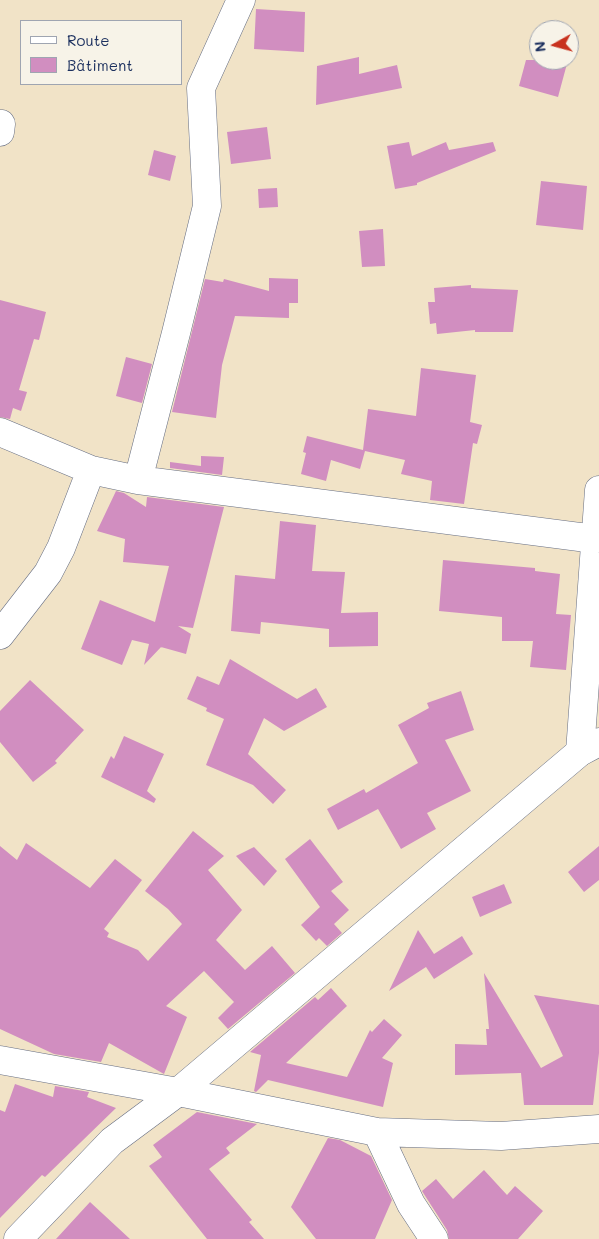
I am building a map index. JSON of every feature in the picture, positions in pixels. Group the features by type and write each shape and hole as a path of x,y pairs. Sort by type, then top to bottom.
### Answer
{"street":[{"path":"138,480 207,206 201,88 242,0"},
{"path":"0,124 0,132"},
{"path":"0,432 90,470 138,480 595,539"},
{"path":"0,635 48,573 61,548 90,470"},
{"path":"18,1239 112,1141 178,1092 589,747 595,539 599,490"},
{"path":"0,1060 178,1092 377,1132 501,1136 599,1129"},
{"path":"377,1132 411,1204 434,1239"}],"building":[{"path":"256,9 305,12 304,52 254,49"},
{"path":"359,57 359,74 397,65 402,88 316,105 317,66"},
{"path":"526,60 529,60 529,70 565,70 558,97 519,86"},
{"path":"267,127 271,159 231,164 227,132"},
{"path":"409,142 412,156 446,142 449,150 493,142 496,151 417,183 417,185 395,189 387,146"},
{"path":"154,150 176,156 170,181 148,175"},
{"path":"541,181 587,186 583,230 536,225"},
{"path":"277,188 278,207 259,208 258,189"},
{"path":"383,229 385,266 362,267 359,231"},
{"path":"269,278 298,279 298,303 289,303 289,318 235,316 222,365 216,418 172,412 205,279 223,282 224,279 269,291"},
{"path":"471,285 471,288 518,290 513,332 475,332 475,330 437,334 436,323 430,324 428,302 435,302 434,288"},
{"path":"0,300 46,312 39,340 34,339 19,390 27,392 21,411 13,408 10,419 0,417"},
{"path":"126,357 152,364 142,403 116,396"},
{"path":"421,368 476,375 470,422 482,425 477,444 473,443 464,504 430,500 432,481 401,474 405,460 365,451 360,469 331,460 326,481 301,474 306,453 303,452 307,436 363,450 368,409 416,416"},
{"path":"201,456 224,457 222,475 170,468 170,462 201,466"},
{"path":"116,491 124,493 146,507 147,497 224,507 193,628 178,626 191,634 186,654 161,647 144,665 149,644 132,640 122,665 81,649 100,600 155,622 169,566 123,562 125,539 97,531"},
{"path":"280,521 316,525 312,571 345,572 341,613 378,612 378,646 329,647 329,629 261,622 260,634 231,631 235,575 275,579"},
{"path":"443,560 535,568 535,571 560,574 556,614 571,615 566,670 530,667 533,641 502,641 502,617 439,611"},
{"path":"230,659 297,699 316,688 327,707 284,731 264,718 248,754 286,790 273,804 253,785 206,765 224,719 206,711 207,708 187,699 197,676 219,685"},
{"path":"30,680 84,730 55,761 57,763 33,782 0,742 0,711"},
{"path":"461,691 474,730 445,740 471,791 427,813 436,829 401,849 378,809 338,830 327,809 364,789 366,793 418,763 398,725 429,708 427,703"},
{"path":"124,736 164,754 147,791 156,799 154,803 101,777 111,756 114,759"},
{"path":"193,831 224,856 208,870 242,910 216,940 245,970 272,946 295,973 228,1029 218,1018 234,1002 204,971 166,1006 187,1017 164,1074 109,1043 101,1062 54,1054 0,1029 0,846 17,860 26,843 90,888 115,859 142,880 104,929 109,933 107,937 138,950 148,961 182,924 168,909 145,891"},
{"path":"310,839 343,882 331,891 349,910 334,924 342,933 327,946 319,938 316,941 301,925 320,907 285,859"},
{"path":"599,846 599,880 584,892 568,872"},
{"path":"254,847 277,871 264,886 236,856"},
{"path":"504,884 512,903 480,917 472,897"},
{"path":"418,930 434,954 462,936 473,954 434,979 426,967 389,991"},
{"path":"484,973 541,1068 563,1056 534,995 599,1005 599,1053 593,1105 524,1105 521,1073 455,1075 455,1044 487,1045 486,1029 489,1029"},
{"path":"331,988 347,1006 286,1063 347,1077 370,1030 372,1032 384,1019 402,1035 382,1058 393,1063 383,1107 268,1080 256,1092 254,1091 261,1055 250,1052 315,997 318,1000"},
{"path":"15,1084 53,1097 55,1086 89,1092 87,1097 116,1108 45,1177 42,1175 0,1218 0,1110 5,1112"},
{"path":"197,1112 257,1124 226,1148 230,1153 209,1169 252,1220 249,1222 264,1239 207,1239 149,1166 162,1157 153,1145"},
{"path":"328,1138 340,1140 371,1156 392,1200 375,1239 316,1239 291,1207"},
{"path":"484,1170 507,1195 515,1186 543,1211 518,1239 449,1239 447,1230 422,1191 436,1179 453,1199"},
{"path":"90,1202 130,1239 56,1239"}]}
